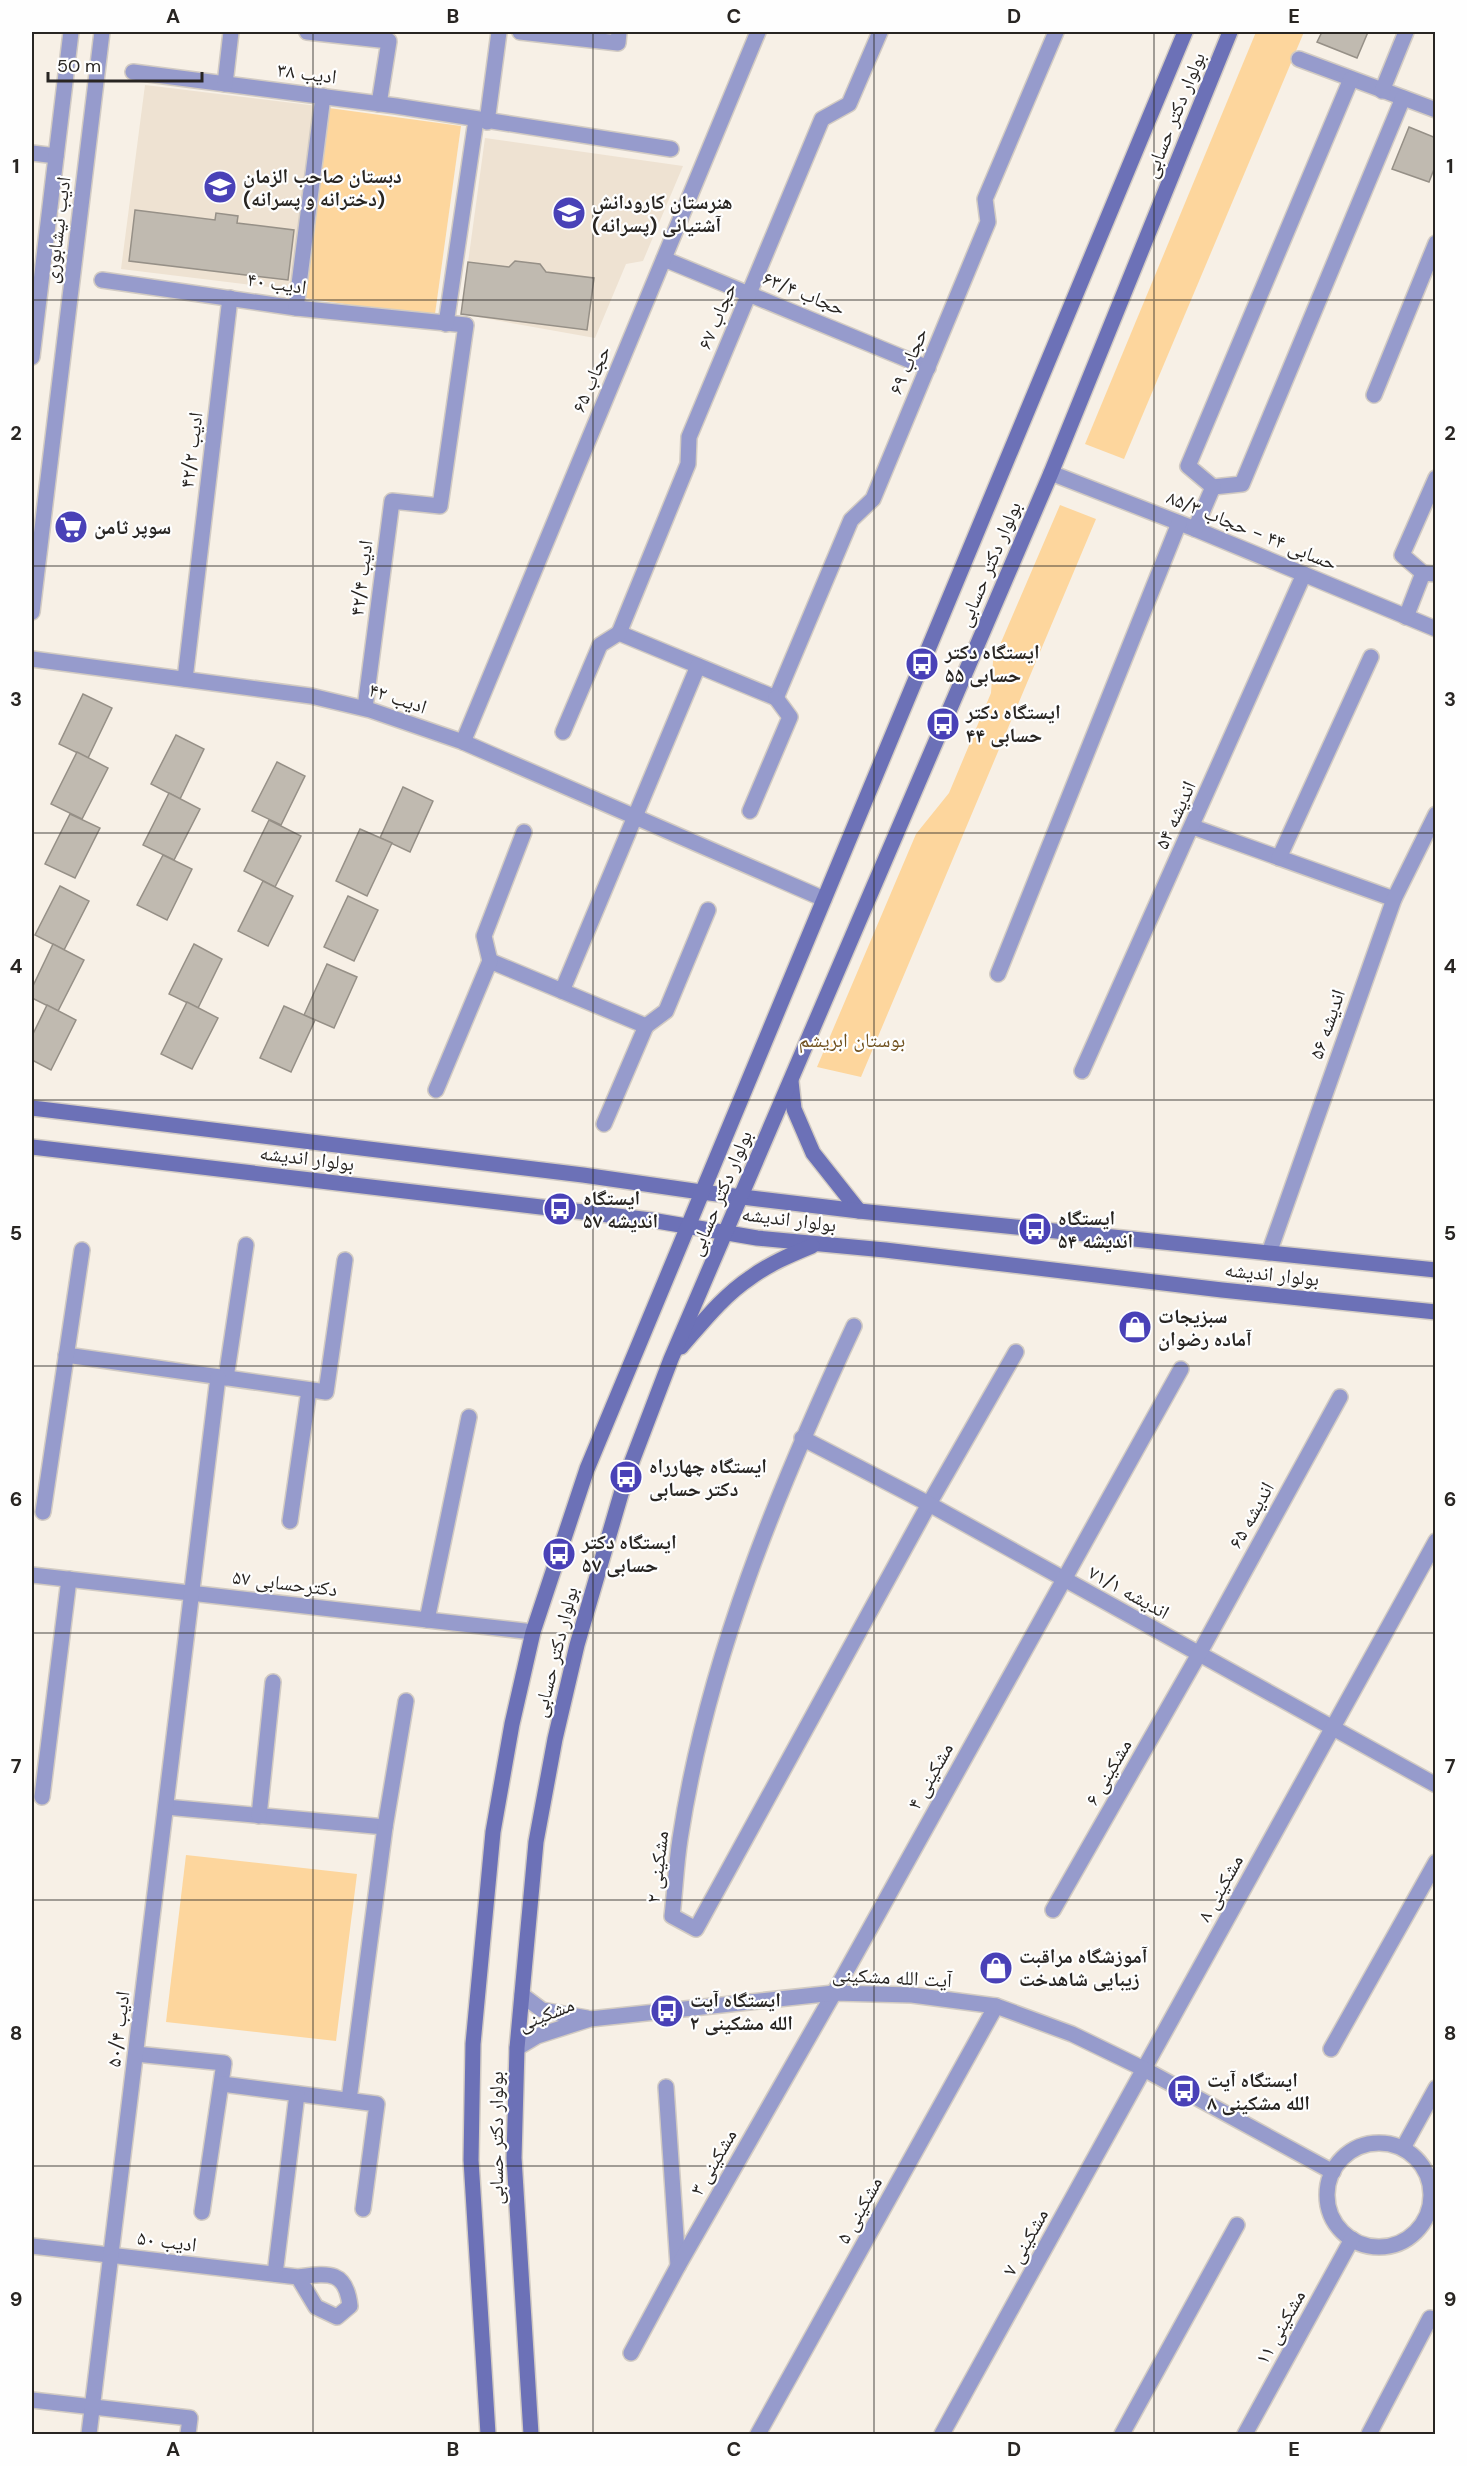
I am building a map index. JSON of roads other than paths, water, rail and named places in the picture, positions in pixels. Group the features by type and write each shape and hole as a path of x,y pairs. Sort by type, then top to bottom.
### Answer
{"main road":[{"name":"بولوار دکتر حسابی","path":"488,2434 471,2160 472,2044 493,1832 512,1724 533,1632 587,1469 1185,32"},
{"name":"بولوار دکتر حسابی","path":"531,2434 514,2158 517,2048 536,1842 557,1728 577,1645 626,1476 671,1359 1051,473 1230,32"},
{"path":"791,1081 794,1109 813,1153 859,1211"},
{"name":"بولوار اندیشه","path":"32,1108 859,1211 1436,1270"},
{"name":"بولوار اندیشه","path":"32,1147 582,1212 814,1244 1436,1312"},
{"path":"671,1359 718,1305 749,1278 784,1257 814,1244"}],"street":[{"name":"ادیب نیشابوری","path":"32,357 71,32"},
{"name":"ادیب نیشابوری","path":"32,612 102,32"},
{"path":"225,84 231,32"},
{"path":"307,32 389,41 379,104"},
{"path":"446,324 481,121 499,32"},
{"path":"520,32 618,37"},
{"name":"حجاب ۶۵","path":"463,742 758,32"},
{"name":"حجاب ۶۷","path":"619,633 688,464 689,437 822,119 849,104 880,32"},
{"name":"حجاب ۶۹","path":"776,698 851,520 873,499 988,222 985,199 1056,32"},
{"path":"1382,91 1406,32"},
{"path":"1299,59 1436,110"},
{"name":"ادیب ۳۸","path":"133,72 379,104 671,149"},
{"path":"1351,79 1188,466 1213,487 1242,484 1403,98"},
{"path":"296,308 323,96"},
{"path":"32,153 56,156"},
{"path":"1374,395 1436,243"},
{"name":"حجاب ۶۳/۴","path":"664,259 928,368"},
{"name":"ادیب ۴۰","path":"102,280 296,308 446,324"},
{"name":"ادیب ۴۲/۲","path":"185,679 230,298"},
{"name":"ادیب ۴۲/۴","path":"365,708 392,501 440,506 466,326 446,324"},
{"name":"حسابی ۴۴ - حجاب ۸۵/۳","path":"1051,473 1195,529 1436,629"},
{"path":"1406,617 1429,574 1402,555 1436,478"},
{"path":"1195,529 1213,487"},
{"path":"998,974 1179,523"},
{"name":"اندیشه ۵۴","path":"1083,1071 1304,574"},
{"path":"563,732 600,645 619,633 776,698 790,717 750,811"},
{"path":"1279,858 1371,657"},
{"name":"ادیب ۴۲","path":"32,659 311,696 365,708 463,742 824,899"},
{"path":"562,991 698,666"},
{"name":"اندیشه ۵۶","path":"1269,1253 1394,899 1436,814"},
{"path":"1193,827 1394,899"},
{"path":"436,1090 489,961 484,936 524,832"},
{"path":"604,1124 646,1026 666,1011 708,910"},
{"path":"489,961 646,1026"},
{"name":"ادیب ۵۰/۴","path":"89,2434 192,1593 222,1377 246,1245"},
{"path":"43,1512 82,1251"},
{"path":"66,1355 326,1392 345,1260"},
{"path":"802,1438 854,1326"},
{"path":"929,1504 1016,1352"},
{"name":"مشکینی ۴","path":"834,1993 1181,1369"},
{"path":"290,1521 309,1390"},
{"name":"اندیشه ۶۵","path":"1199,1654 1340,1396"},
{"path":"427,1620 469,1417"},
{"name":"مشکینی ۲","path":"802,1438 739,1605 702,1731 680,1839 672,1916 696,1929 929,1504"},
{"name":"اندیشه ۷۱/۱","path":"802,1438 929,1504 1436,1785"},
{"name":"مشکینی ۸","path":"1144,2069 1436,1541"},
{"name":"دکترحسابی ۵۷","path":"32,1575 533,1632"},
{"path":"42,1797 69,1579"},
{"name":"مشکینی ۶","path":"1053,1910 1199,1654"},
{"path":"259,1816 273,1682"},
{"path":"349,2100 385,1827 406,1701"},
{"path":"166,1807 385,1827"},
{"path":"1331,2049 1436,1862"},
{"name":"آیت الله مشکینی","path":"590,2019 834,1993 912,1995 996,2006 1072,2034 1144,2069 1333,2172"},
{"name":"مشکینی ۳","path":"631,2353 834,1993"},
{"name":"مشکینی","path":"522,1995 542,2010 590,2019"},
{"name":"مشکینی ۵","path":"758,2434 996,2006"},
{"name":"مشکینی","path":"517,2048 537,2036 590,2019"},
{"path":"136,2054 224,2062 202,2212"},
{"name":"مشکینی ۷","path":"942,2434 1144,2069"},
{"path":"222,2084 377,2104 363,2209"},
{"path":"666,2087 678,2266"},
{"path":"1403,2148 1436,2088"},
{"path":"275,2274 297,2094"},
{"path":"1390,2144 1403,2148 1423,2167 1429,2180 1430,2225 1392,2245 1371,2246 1352,2239 1335,2221 1330,2209 1328,2197 1333,2172 1346,2156 1363,2146 1390,2144"},
{"path":"1122,2434 1237,2225"},
{"name":"مشکینی ۱۱","path":"1245,2434 1352,2239"},
{"name":"ادیب ۵۰","path":"32,2246 298,2277"},
{"path":"1369,2434 1430,2318"},
{"path":"32,2400 190,2418 188,2434"}],"place":[{"name":"دبستان صاحب الزمان (دخترانه و پسرانه)","path":"220,187"},
{"name":"هنرستان کارودانش آشتیانی (پسرانه)","path":"569,213"},
{"name":"سوپر ثامن","path":"71,527"},
{"name":"ایستگاه دکتر حسابی ۵۵","path":"922,664"},
{"name":"ایستگاه دکتر حسابی ۴۴","path":"943,724"},
{"name":"ایستگاه اندیشه ۵۷","path":"560,1209"},
{"name":"ایستگاه اندیشه ۵۴","path":"1035,1229"},
{"name":"سبزیجات آماده رضوان","path":"1135,1327"},
{"name":"ایستگاه چهارراه دکتر حسابی","path":"626,1477"},
{"name":"ایستگاه دکتر حسابی ۵۷","path":"559,1554"},
{"name":"آموزشگاه مراقبت زیبایی شاهدخت","path":"996,1968"},
{"name":"ایستگاه آیت الله مشکینی ۲","path":"667,2011"},
{"name":"ایستگاه آیت الله مشکینی ۸","path":"1184,2091"}],"park label":[{"name":"بوستان ابریشم","path":"852,1040"}]}
